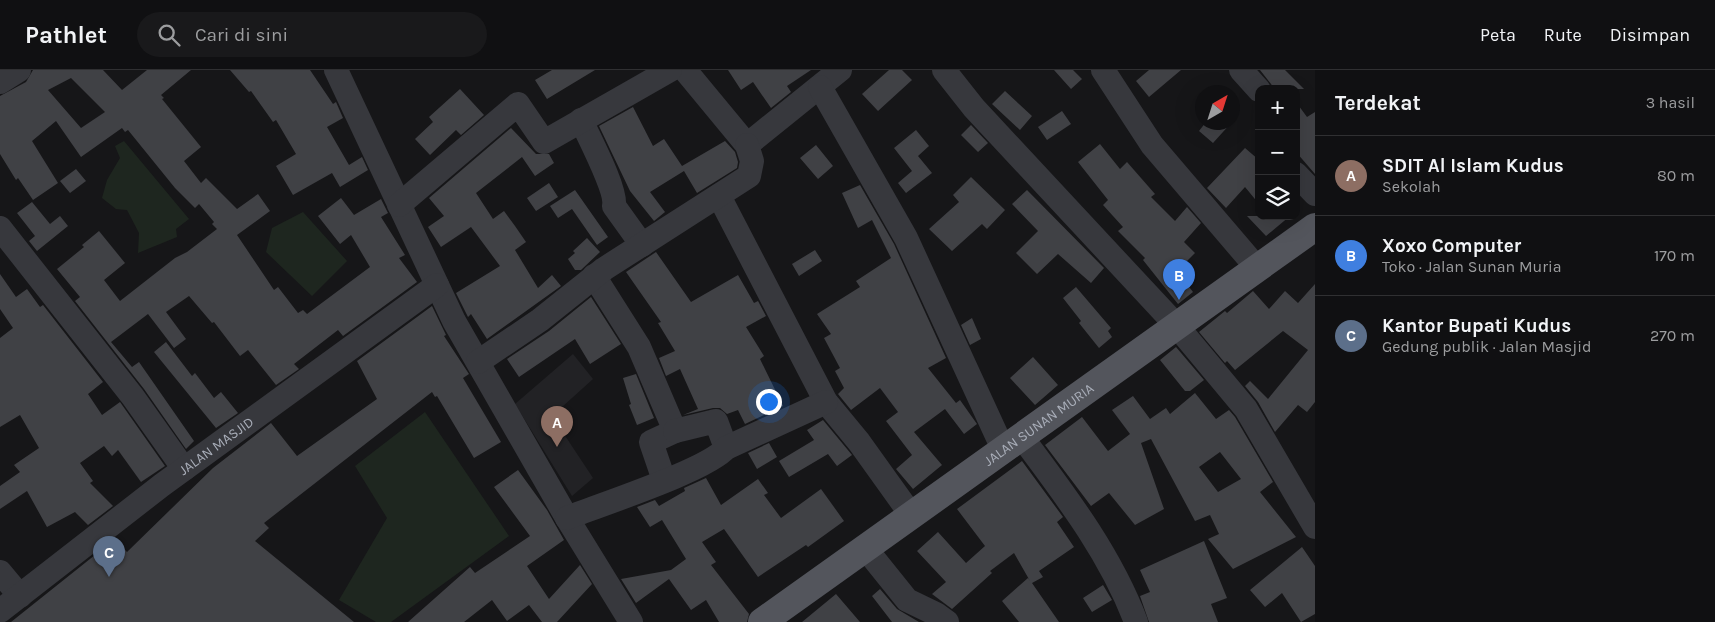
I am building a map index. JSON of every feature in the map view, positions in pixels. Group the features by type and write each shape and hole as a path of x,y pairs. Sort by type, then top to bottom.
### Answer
{"main road":[{"name":"JALAN SUNAN MURIA","path":"762,622 1176,325 1312,232"}],"street":[{"path":"0,82 19,70"},
{"path":"336,70 437,285 478,362 567,518 631,622"},
{"path":"747,145 840,70"},
{"path":"944,70 974,108 1176,325 1246,410 1315,528"},
{"path":"1103,70 1152,145 1257,268"},
{"path":"1241,70 1255,86"},
{"path":"399,204 518,104 544,142 581,120 686,71 747,145 752,161 750,176 594,276 540,320 478,362"},
{"path":"820,87 906,238 1012,442 1080,515 1118,582 1136,622"},
{"path":"581,120 607,178 615,200 614,206 642,245"},
{"path":"1297,175 1315,194"},
{"path":"718,196 826,402 859,442 912,516"},
{"path":"0,228 133,397 184,469"},
{"path":"594,276 639,347 675,432"},
{"name":"JALAN MASJID","path":"0,610 184,469 437,285"},
{"path":"567,518 664,480 720,455 726,448 826,402"},
{"path":"664,480 651,442 675,432 716,421 726,448"},
{"path":"866,549 907,600 936,614 947,622"},
{"path":"0,572 20,596"}],"shaded area":[{"path":"124,141 189,219 176,229 177,237 138,253 139,233 127,210 116,209 102,198 107,180 120,158 115,146"},
{"path":"303,212 347,261 312,296 266,252 272,228"},
{"path":"573,354 593,379 552,416 593,478 572,496 515,404"},
{"path":"425,412 509,536 391,622 376,622 339,600 387,518 355,466"}],"building":[{"path":"33,70 103,70 122,90 147,70 191,70 161,95 164,98 162,99 201,147 184,161 201,183 206,178 237,209 258,194 270,211 237,235 274,290 278,287 298,313 303,310 307,314 370,267 351,235 340,244 318,216 341,198 354,215 381,199 388,213 381,217 405,255 399,258 417,282 343,336 338,330 294,364 299,369 276,385 248,350 240,356 214,322 212,323 189,296 166,312 186,339 174,348 148,314 111,342 132,367 139,362 194,441 186,449 144,389 75,301 80,297 57,269 84,247 82,245 99,231 125,263 104,280 120,301 175,258 187,252 217,229 212,224 214,222 199,204 195,208 175,188 128,130 125,132 122,128 81,157 56,121 32,141 58,183 33,200 18,178 16,180 0,154 0,96 26,82","holes":["71,78 105,112 81,128 48,90"]},
{"path":"230,70 310,70 333,104 336,102 343,118 327,127 349,165 362,157 368,170 340,187 332,173 293,195 276,166 296,154 276,120 273,122 251,91 249,92"},
{"path":"552,70 595,70 547,99 535,80"},
{"path":"728,70 811,70 787,86 791,92 771,108 753,82 741,90"},
{"path":"889,70 902,70 912,80 878,111 862,94"},
{"path":"1054,70 1073,70 1082,79 1071,89"},
{"path":"1149,70 1181,70 1149,97 1136,81"},
{"path":"1260,70 1285,70 1300,85 1272,85"},
{"path":"460,89 484,115 461,135 456,130 430,155 415,139 433,122 429,117"},
{"path":"1005,91 1032,116 1020,130 992,104"},
{"path":"633,107 653,146 664,139 682,166 725,141 735,152 738,162 737,168 697,193 684,171 650,192 665,212 654,221 630,191 599,126"},
{"path":"1300,107 1307,117 1315,112 1315,174 1300,157"},
{"path":"1062,111 1071,124 1047,140 1038,127"},
{"path":"971,125 988,143 978,152 961,135"},
{"path":"511,128 536,154 549,154 554,163 535,176 522,157 476,193 493,219 504,211 526,242 515,250 538,288 552,275 561,286 487,339 471,314 468,317 456,293 500,266 471,227 441,247 428,227 444,216 429,198"},
{"path":"916,130 929,146 918,156 932,173 906,193 898,183 912,171 894,148"},
{"path":"1200,130 1225,130 1213,143"},
{"path":"1100,144 1120,169 1127,162 1155,194 1151,197 1175,221 1187,207 1201,223 1184,242 1195,253 1177,271 1193,292 1178,304 1143,260 1145,258 1118,231 1123,227 1103,205 1108,200 1078,162"},
{"path":"816,145 833,166 818,179 800,158"},
{"path":"1245,148 1255,157 1255,199 1245,187 1226,208 1207,188"},
{"path":"76,169 86,181 70,193 60,181"},
{"path":"971,177 1005,210 987,229 982,224 952,251 929,229 959,202 953,195"},
{"path":"549,183 558,197 536,211 527,198"},
{"path":"860,185 894,244 946,358 928,368 956,403 960,400 977,424 964,434 945,409 914,432 942,465 913,489 896,469 912,455 886,421 898,412 880,388 851,410 838,394 844,388 835,371 840,368 824,338 831,334 817,314 860,287 856,281 891,258 872,220 858,228 842,193"},
{"path":"575,190 608,237 597,245 572,209 558,218 550,206"},
{"path":"1027,190 1104,268 1091,283 1058,254 1037,274 1016,253 1038,231 1012,204"},
{"path":"32,202 50,224 60,216 68,226 37,251 29,241 35,236 17,213"},
{"path":"1247,216 1255,216 1255,220 1285,220 1266,236"},
{"path":"587,238 600,252 581,270 575,270 568,259 575,253 573,251"},
{"path":"815,250 822,261 799,276 792,264"},
{"path":"656,252 691,302 738,275 754,303 758,301 766,316 746,327 764,356 760,359 783,406 745,424 738,410 727,414 720,408 713,408 683,415 698,409 680,369 666,376 659,358 675,351 658,323 661,322 626,272"},
{"path":"0,274 16,297 27,289 40,307 43,305 103,382 88,394 102,415 120,402 165,466 141,482 118,450 112,456 104,446 80,463 93,481 90,483 113,506 88,525 75,512 47,527 27,491 0,509 0,486 20,472 14,465 39,448 20,415 0,427 0,338 13,328 0,309"},
{"path":"1315,284 1315,402 1307,412 1298,405 1275,432 1258,402 1245,386 1250,381 1268,399 1308,350 1283,331 1235,370 1227,361 1225,363 1199,332 1225,311 1227,313 1253,291 1269,309 1285,291 1298,303"},
{"path":"1076,287 1111,328 1108,331 1112,337 1099,348 1079,323 1081,321 1063,298"},
{"path":"591,297 621,344 590,364 575,339 519,377 507,359 549,331"},
{"path":"432,306 446,335 444,336 469,374 463,378 501,442 474,458 437,396 435,397 432,392 264,523 269,528 255,541 354,622 11,622 115,539 127,552 213,468 271,423 297,456 377,399 357,361"},
{"path":"972,318 981,339 970,345 961,325"},
{"path":"166,342 192,376 195,373 214,398 221,392 238,413 216,428 154,352"},
{"path":"1176,347 1204,380 1190,391 1185,391 1160,360"},
{"path":"1033,357 1058,385 1035,405 1010,378"},
{"path":"636,374 654,418 637,425 629,405 631,404 623,378"},
{"path":"1195,393 1216,419 1229,410 1273,482 1260,492 1296,537 1233,569 1208,539 1219,534 1210,515 1195,521 1151,439 1141,443 1164,509 1135,525 1109,493 1091,506 1045,445 1082,417 1108,451 1130,434 1112,410 1133,396 1150,419 1166,408 1170,414","holes":["1220,452 1241,479 1218,492 1199,467"]},
{"path":"823,420 852,455 837,466 828,454 789,477 779,461 814,440 807,430"},
{"path":"769,443 777,457 757,469 748,453"},
{"path":"1022,461 1063,517 1057,522 1074,547 1039,571 1043,577 1032,583 1059,622 1019,622 1002,601 1028,578 1030,581 1014,553 990,571 992,573 952,609 932,594 946,582 917,551 938,532 966,563 985,546 957,509"},
{"path":"518,470 547,510 564,540 527,566 549,599 580,565 592,584 557,622 542,622 529,605 507,621 492,600 464,622 408,622 470,567 475,573 530,536 494,487"},
{"path":"706,478 721,505 758,479 768,493 764,495 781,518 821,489 844,521 808,547 806,545 758,577 724,529 702,542 716,562 711,565 749,614 747,622 719,622 706,600 691,610 669,579 636,603 621,579 671,570 686,559 662,520 650,527 637,507 655,500 659,506 685,491 684,488"},
{"path":"1204,541 1227,598 1211,604 1218,622 1149,622 1140,596 1150,592 1140,570"},
{"path":"1302,547 1315,566 1315,614 1301,622 1282,593 1265,607 1250,590"},
{"path":"1103,585 1112,600 1092,612 1083,598"},
{"path":"880,589 897,609 919,622 892,622 872,596"},
{"path":"836,594 860,622 802,622"}],"place":[{"name":"Xoxo Computer","path":"1179,300"},
{"name":"SDIT Al Islam Kudus","path":"557,447"},
{"name":"Kantor Bupati Kudus","path":"109,577"}]}
